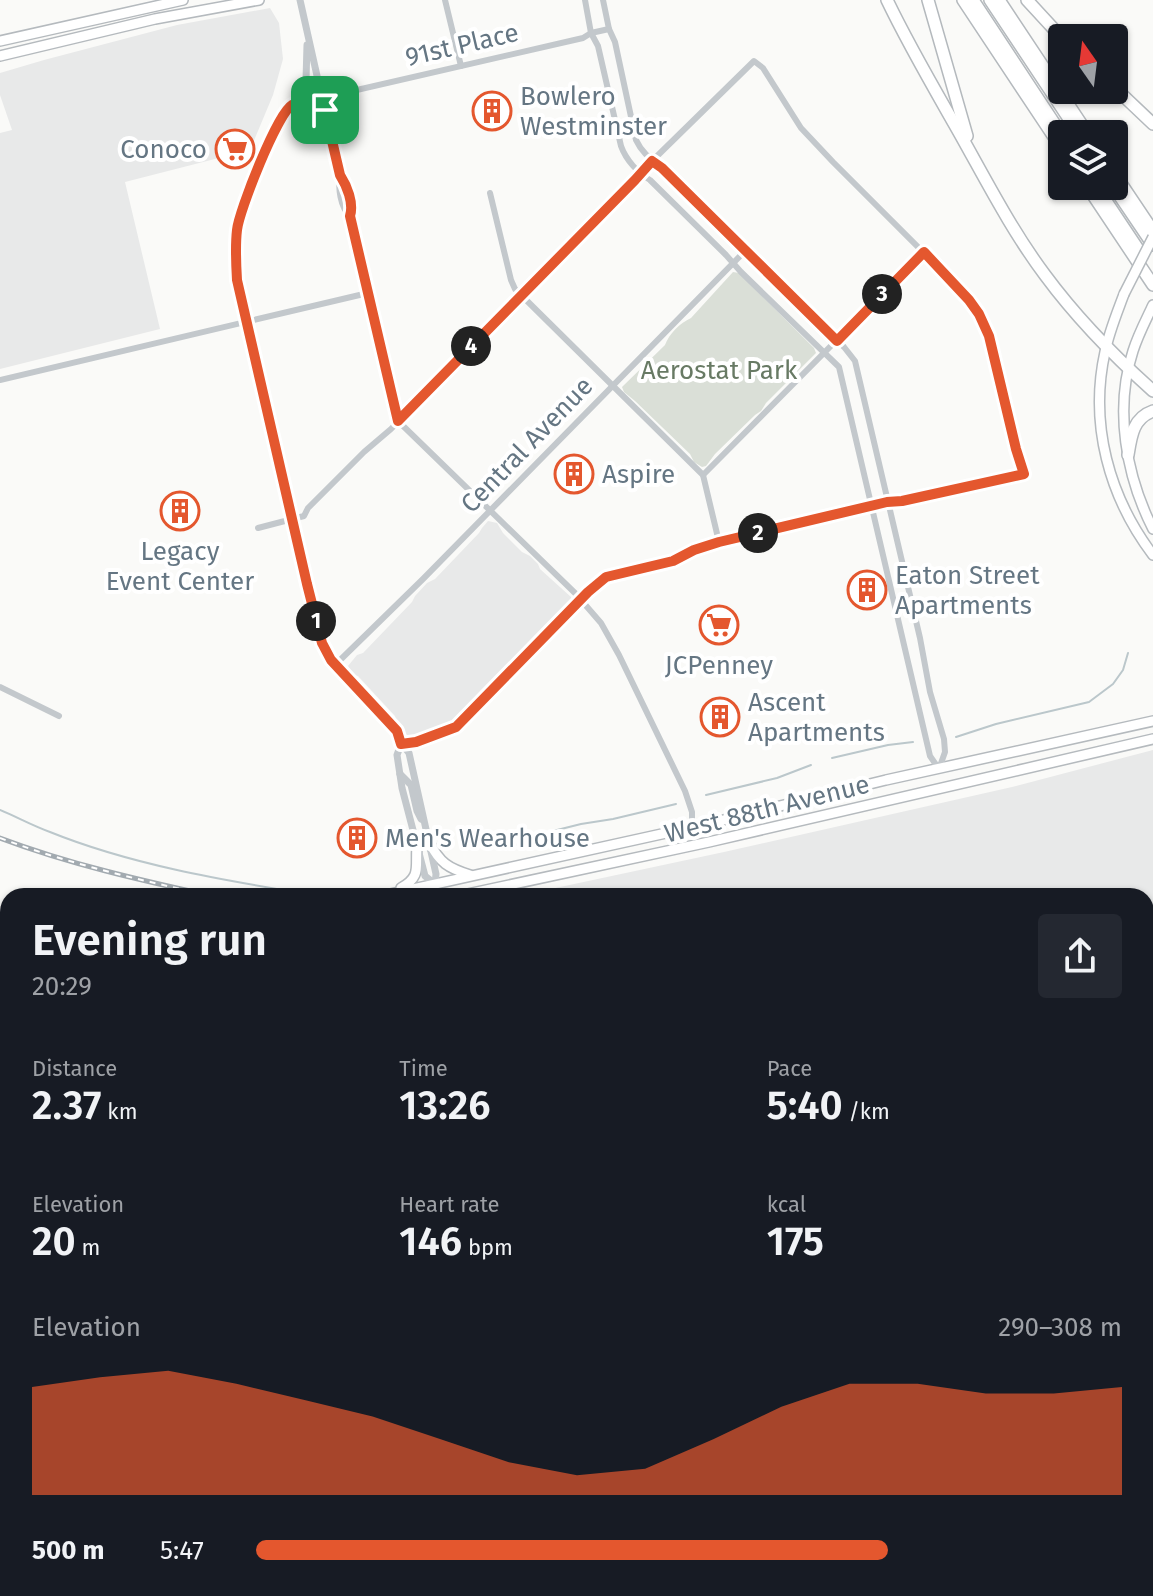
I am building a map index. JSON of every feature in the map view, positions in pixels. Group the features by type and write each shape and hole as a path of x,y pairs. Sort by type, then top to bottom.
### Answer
{"highway":[{"path":"887,0 994,195 1045,275 1092,331 1153,391"},
{"path":"928,0 966,132 994,195"},
{"path":"963,0 1048,128"},
{"path":"973,0 1052,120"},
{"path":"990,0 1070,120"},
{"path":"999,0 1079,120"},
{"path":"1027,0 1049,24"},
{"path":"1128,100 1150,120"},
{"path":"1128,194 1153,231"},
{"path":"1096,200 1153,285"},
{"path":"1105,200 1153,272"},
{"path":"1122,200 1153,245"},
{"path":"1128,455 1135,424 1143,415 1153,411"}],"main road":[{"path":"0,41 152,3 183,0"},
{"path":"0,56 155,19 259,0"},
{"path":"1153,237 1124,294 1106,345 1099,402 1104,451 1111,478 1136,531 1153,555"},
{"path":"1153,305 1128,369 1124,416 1128,455 1140,499 1153,529"},
{"name":"West 88th Avenue","path":"417,888 1153,721"},
{"name":"West 88th Avenue","path":"495,888 1153,739"},
{"path":"429,842 436,856 449,868 473,876"},
{"path":"402,888 417,872 417,847"}],"street":[{"path":"300,0 340,175 338,185 345,212 350,216 398,421 601,623 685,791 692,812 692,827"},
{"path":"445,0 461,66"},
{"path":"585,0 591,33 598,47 626,157 841,371 930,756 939,769"},
{"path":"603,0 638,144 853,357 857,366 930,692 944,739 945,752 939,769"},
{"path":"152,3 155,19"},
{"name":"91st Place","path":"322,98 584,38 609,29"},
{"path":"308,35 306,80 294,104 282,116 252,183 237,227 237,280 322,643 335,665 391,723 409,753 436,874 436,888"},
{"path":"258,528 304,516 308,508 754,61 763,68 801,128 924,252 979,314 989,336 1024,474 887,502 719,542 673,561 606,577 456,727 416,742 401,744"},
{"path":"294,104 322,98"},
{"path":"490,193 511,280 521,296 703,475 719,542"},
{"name":"Central Avenue","path":"335,665 746,250"},
{"path":"703,475 924,252"},
{"path":"0,380 368,293"},
{"path":"0,687 59,716"},
{"path":"401,744 397,755 399,773 425,876 435,884"},
{"path":"399,773 411,785 417,811 426,828"}],"shaded area":[{"path":"270,8 279,23 283,59 273,95 250,150 125,182 160,329 0,369 0,133 12,130 0,95 0,73 177,25"},
{"path":"488,521 497,523 522,552 530,556 571,597 572,603 451,724 409,738 395,716 358,676 353,675 348,666"},
{"path":"1153,750 1153,888 555,888 724,852 1012,787"}],"green space":[{"name":"Aerostat Park","path":"733,272 739,273 816,353 702,467 622,387"}],"waterway":[{"path":"956,737 1089,702 1113,684 1123,670 1128,653"},
{"path":"832,758 913,742"},
{"path":"706,795 777,778 811,765"},
{"path":"513,846 549,832 676,804"},
{"path":"0,810 44,830 115,854 182,871 273,888"}],"railway":[{"path":"0,838 78,864 178,888"}],"place":[{"name":"Bowlero Westminster","path":"492,111"},
{"name":"Conoco","path":"235,149"},
{"name":"Aspire","path":"574,474"},
{"name":"Legacy Event Center","path":"180,511"},
{"name":"Eaton Street Apartments","path":"867,590"},
{"name":"JCPenney","path":"719,625"},
{"name":"Ascent Apartments","path":"720,717"},
{"name":"Men's Wearhouse","path":"357,838"}],"route":[{"path":"322,98 325,110 340,175 350,199 350,216 398,421 652,161 837,341 924,252 969,300 989,336 1024,474 887,502 719,542 673,561 606,577 456,727 416,742 401,744 391,723 342,673 322,643 237,280 237,227 252,183 282,116 294,104 322,98"}]}
